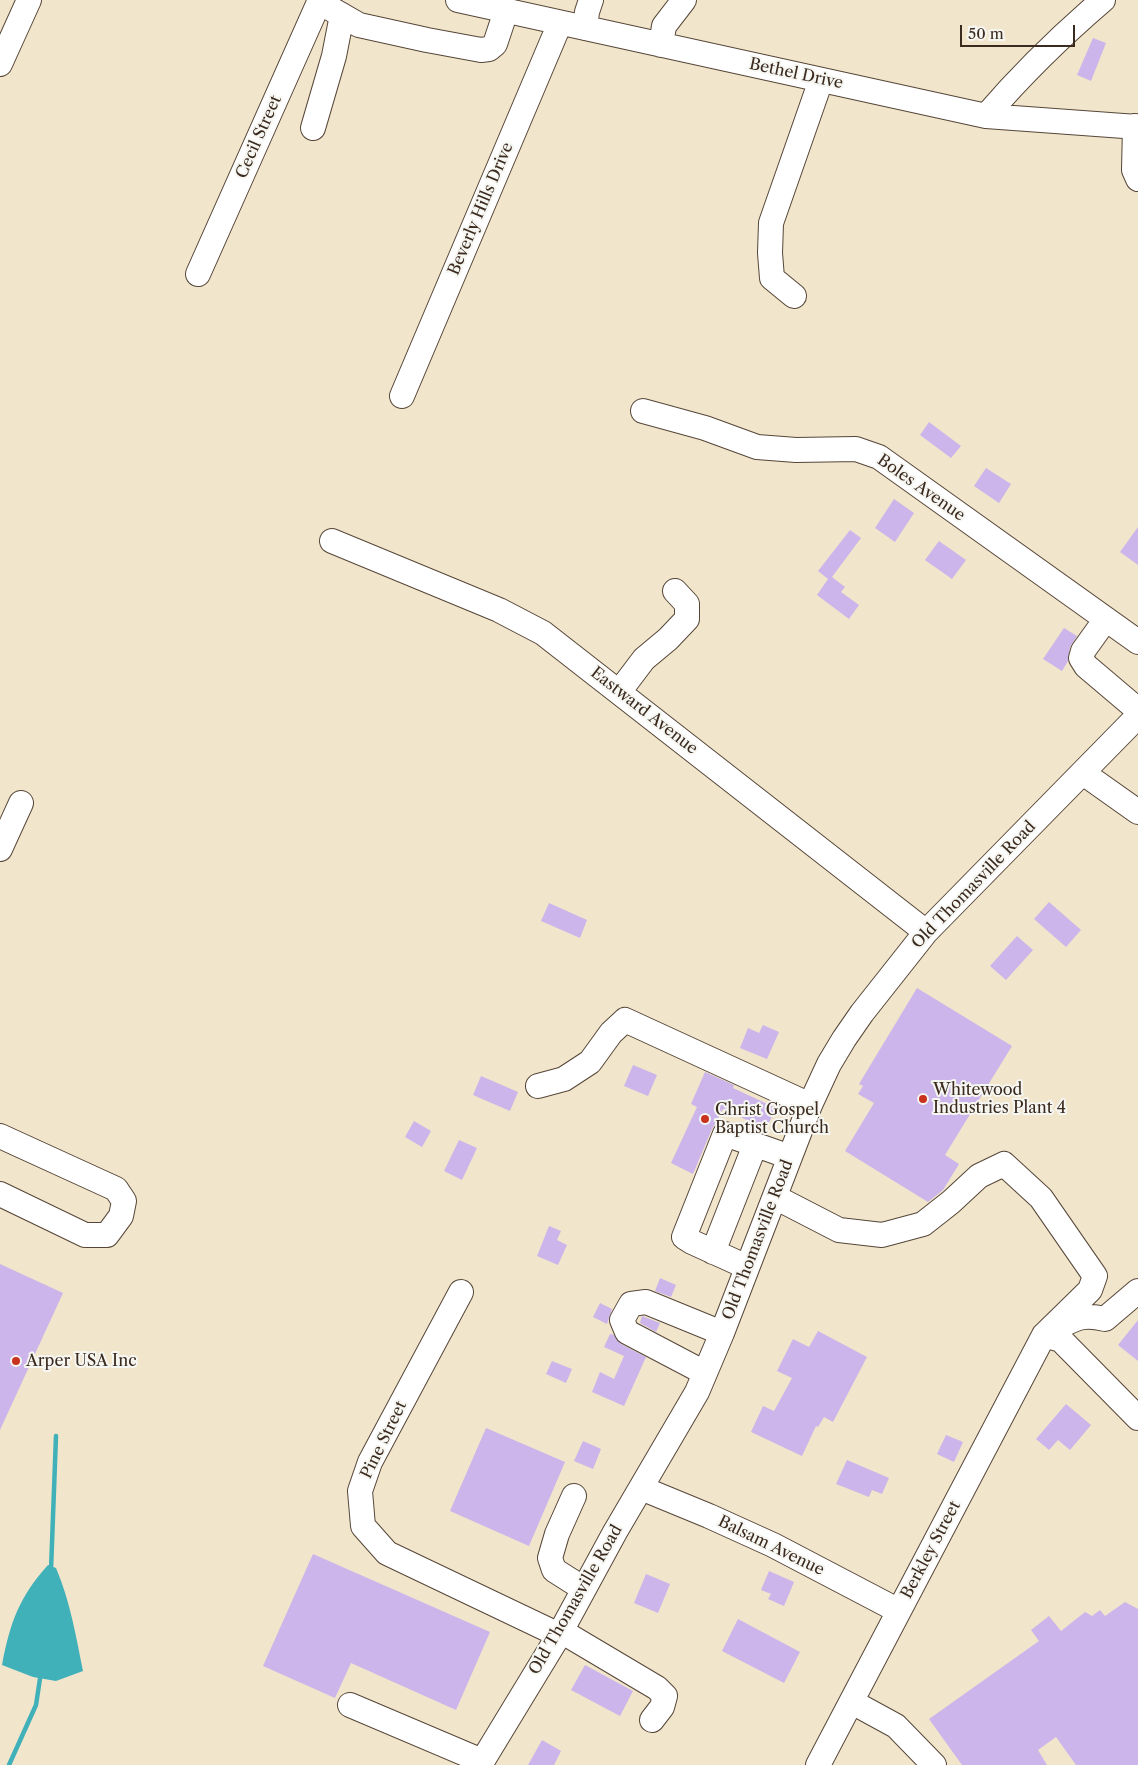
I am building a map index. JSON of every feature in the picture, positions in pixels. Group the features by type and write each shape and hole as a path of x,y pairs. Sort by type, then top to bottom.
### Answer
{"street":[{"path":"0,64 29,0"},
{"name":"Bethel Drive","path":"458,0 520,8 560,23 986,116 1136,126"},
{"path":"585,28 591,0"},
{"path":"661,45 664,26 684,0"},
{"path":"986,116 1015,82 1068,30 1103,0"},
{"path":"319,1 359,25 481,50 489,49 495,44 520,8"},
{"name":"Cecil Street","path":"198,274 319,1"},
{"path":"313,128 334,56 342,15"},
{"name":"Beverly Hills Drive","path":"402,396 560,23"},
{"path":"794,296 772,278 770,253 771,223 821,80"},
{"path":"1136,126 1134,170 1138,179"},
{"name":"Boles Avenue","path":"643,411 705,428 757,447 796,450 856,449 879,457 1138,642"},
{"name":"Eastward Avenue","path":"332,541 499,610 543,633 926,932"},
{"path":"619,692 644,659 688,619 687,604 675,591"},
{"path":"1106,619 1083,650 1081,658 1086,666 1138,710"},
{"name":"Old Thomasville Road","path":"481,1763 560,1633 697,1392 722,1333 810,1105 829,1064 844,1039 862,1013 926,932 1138,716"},
{"path":"1083,773 1138,812"},
{"path":"2,840 21,803"},
{"path":"538,1086 564,1079 590,1062 611,1033 625,1020 810,1105"},
{"path":"747,1268 684,1237 725,1134 790,1157"},
{"path":"0,1136 116,1189 124,1201 121,1216 107,1235 85,1235 0,1194"},
{"path":"713,1252 755,1145"},
{"name":"Berkley Street","path":"775,1197 839,1230 882,1235 923,1224 951,1202 979,1176 1004,1164 1041,1198 1094,1276 1090,1290 1044,1335 818,1765"},
{"path":"1044,1335 1076,1318 1092,1316 1105,1319 1138,1291"},
{"name":"Pine Street","path":"462,1292 370,1462 360,1491 363,1526 387,1553 560,1633 657,1688 665,1696 662,1707 652,1720"},
{"path":"705,1373 627,1332 622,1320 631,1304 646,1302 722,1333"},
{"path":"1044,1335 1061,1340 1138,1418"},
{"name":"Balsam Avenue","path":"641,1488 773,1545 899,1611"},
{"path":"574,1496 557,1534 550,1558 554,1570 584,1589"},
{"path":"852,1702 896,1726 934,1765"},
{"path":"350,1705 481,1763"}],"water":[{"path":"48,1565 56,1568 65,1593 83,1671 56,1681 33,1677 2,1665 8,1636 17,1611 30,1588"}],"building":[{"path":"1093,38 1106,43 1091,81 1077,75"},
{"path":"929,422 961,446 951,458 920,435"},
{"path":"986,468 1011,484 999,503 974,486"},
{"path":"894,499 914,513 895,542 875,528"},
{"path":"1138,527 1138,565 1120,552"},
{"path":"850,530 861,538 832,577 845,587 841,592 859,605 849,619 817,595 828,579 818,571"},
{"path":"939,541 966,560 952,579 925,560"},
{"path":"1064,628 1077,636 1070,647 1068,661 1062,671 1043,659"},
{"path":"1049,902 1081,930 1066,947 1034,919"},
{"path":"549,903 587,920 580,938 541,921"},
{"path":"1017,936 1033,950 1006,980 990,966"},
{"name":"Whitewood Industries Plant 4","path":"917,988 1012,1046 945,1155 959,1164 943,1190 928,1202 845,1151 874,1103 858,1094 863,1086 859,1084"},
{"path":"763,1025 779,1032 767,1059 740,1048 748,1028 759,1033"},
{"path":"633,1065 657,1075 648,1096 624,1086"},
{"name":"Christ Gospel Baptist Church","path":"705,1072 734,1085 733,1088 776,1108 766,1129 723,1109 712,1129 693,1174 671,1163 697,1107 691,1104"},
{"path":"481,1076 518,1092 510,1111 473,1095"},
{"path":"414,1121 431,1131 422,1147 405,1137"},
{"path":"459,1140 477,1148 462,1180 444,1171"},
{"path":"549,1226 561,1231 557,1240 567,1245 558,1265 537,1256"},
{"name":"Arper USA Inc","path":"0,1264 63,1293 0,1430"},
{"path":"660,1278 676,1285 671,1297 655,1291"},
{"path":"600,1303 612,1309 607,1324 593,1317"},
{"path":"642,1316 660,1323 656,1332 640,1323"},
{"path":"1138,1320 1138,1361 1118,1345"},
{"path":"818,1331 867,1357 833,1422 824,1417 818,1427 816,1426 802,1456 751,1432 763,1406 774,1411 792,1378 777,1371 793,1339 809,1347"},
{"path":"610,1334 614,1335 621,1344 646,1357 624,1406 592,1392 600,1372 614,1379 624,1356 604,1347"},
{"path":"552,1361 572,1369 566,1383 546,1374"},
{"path":"1066,1404 1091,1425 1070,1450 1058,1440 1049,1450 1036,1439"},
{"path":"486,1428 565,1462 529,1546 450,1511"},
{"path":"946,1435 963,1442 954,1462 937,1454"},
{"path":"583,1441 601,1449 593,1469 574,1461"},
{"path":"847,1460 889,1478 882,1494 872,1490 869,1497 836,1484"},
{"path":"313,1554 490,1632 456,1710 351,1663 335,1698 263,1666"},
{"path":"769,1571 794,1582 784,1606 768,1599 771,1594 761,1590"},
{"path":"646,1574 670,1584 658,1613 634,1603"},
{"path":"1125,1602 1138,1609 1138,1765 1076,1765 1056,1737 1038,1750 1047,1765 962,1765 929,1719 1039,1641 1031,1630 1049,1616 1061,1631 1085,1612 1092,1616 1100,1610 1105,1616"},
{"path":"738,1619 800,1652 784,1683 722,1651"},
{"path":"585,1665 633,1691 620,1716 571,1690"},
{"path":"542,1740 561,1751 554,1765 528,1765"}],"waterway":[{"path":"51,1570 56,1436"},
{"path":"9,1765 36,1705 41,1672"}],"place":[{"name":"Whitewood Industries Plant 4","path":"923,1099"},
{"name":"Christ Gospel Baptist Church","path":"705,1119"},
{"name":"Arper USA Inc","path":"16,1361"}]}
